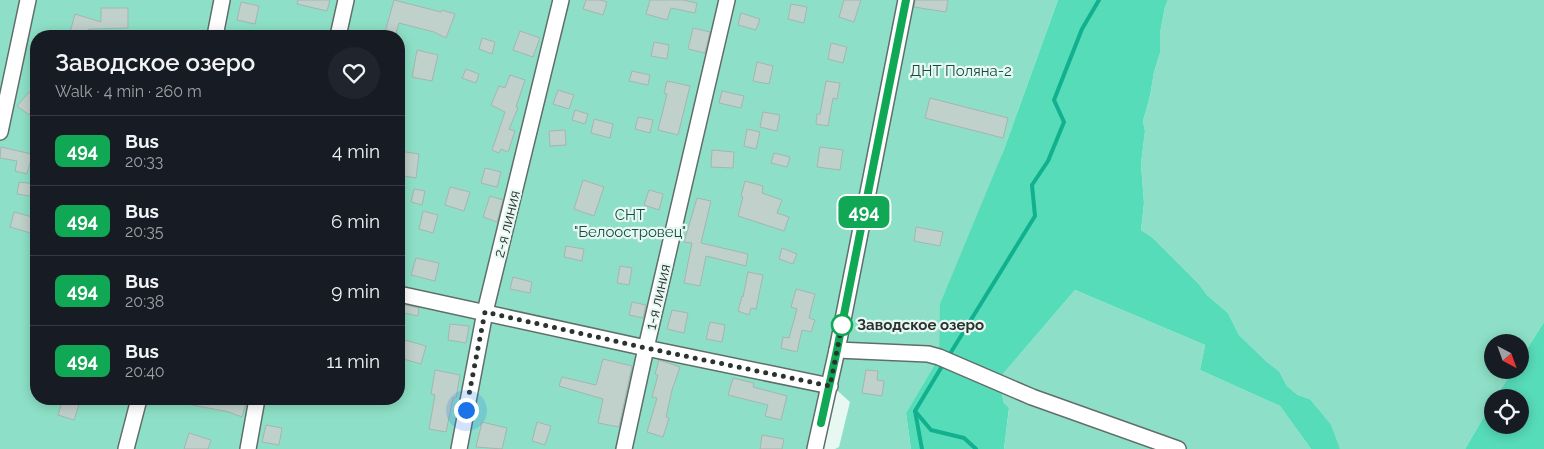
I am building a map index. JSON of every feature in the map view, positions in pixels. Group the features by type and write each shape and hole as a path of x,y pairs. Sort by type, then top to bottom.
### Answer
{"street":[{"path":"0,132 28,0"},
{"path":"216,30 222,0"},
{"path":"339,30 346,0"},
{"name":"2-я линия","path":"459,449 485,312 561,0"},
{"name":"1-я линия","path":"624,449 727,0"},
{"path":"815,449 830,386 906,0"},
{"path":"405,295 830,386"},
{"path":"837,350 928,354 1032,397 1178,449"},
{"path":"126,449 137,405"},
{"path":"248,449 256,405"}],"green space":[{"name":"СНТ \"Белоостровец\"","path":"0,0 1058,0 1003,152 939,357 906,413 911,449 835,449 839,447 850,402 830,384 815,449 0,449"},
{"path":"1058,0 1168,0 1160,33 1160,53 1143,121 1145,131 1141,164 1144,203 1141,230 1153,238 1199,284 1207,295 1228,313 1239,335 1279,371 1287,386 1298,395 1310,399 1331,425 1340,449 1311,449 1280,406 1200,370 1205,345 1075,290 1003,374 999,383 1004,403 1009,408 1004,449 911,449 906,413 939,357 940,304 1003,152"},
{"path":"1168,0 1544,0 1544,322 1529,346 1529,334 1484,334 1484,379 1507,379 1501,389 1484,389 1484,417 1465,449 1340,449 1318,409 1310,399 1298,395 1287,386 1279,371 1239,335 1228,313 1207,295 1199,284 1153,238 1141,230 1144,203 1141,164 1145,131 1143,121 1160,53 1160,33"},
{"path":"1075,290 1205,345 1200,370 1280,406 1311,449 1004,449 1009,409 1004,403 999,383 1003,374"},
{"path":"1544,322 1544,449 1465,449 1484,417 1484,434 1529,434 1529,389 1501,389 1507,379 1529,379 1529,346"}],"building":[{"path":"298,0 330,0 327,11 297,4"},
{"path":"394,0 455,14 446,38 434,32 399,23 397,30 386,30"},
{"path":"586,0 607,2 603,15 583,9"},
{"path":"650,0 683,0 697,3 695,13 671,8 667,20 646,14"},
{"path":"844,0 861,0 854,22 839,17"},
{"path":"915,0 948,0 946,12 914,7"},
{"path":"241,2 259,6 255,24 237,20"},
{"path":"791,4 807,7 804,23 788,19"},
{"path":"101,8 128,8 128,28 71,30 75,14 101,22"},
{"path":"741,13 760,19 756,30 738,25"},
{"path":"693,28 710,32 705,53 688,49"},
{"path":"520,31 540,38 533,57 513,50"},
{"path":"482,38 495,42 492,54 479,49"},
{"path":"654,42 669,45 667,59 651,56"},
{"path":"831,43 847,47 843,63 828,59"},
{"path":"417,50 438,55 432,81 412,77"},
{"path":"757,62 773,66 769,84 753,81"},
{"path":"466,69 479,74 476,83 462,78"},
{"path":"632,71 650,75 648,85 629,81"},
{"path":"510,75 525,80 516,107 518,108 509,129 515,131 508,152 501,149 499,153 492,150 505,112 491,105 499,86 505,88"},
{"path":"667,81 690,86 678,135 658,130 667,94 664,93"},
{"path":"826,81 840,83 837,99 833,98 828,126 816,124 817,114 820,114"},
{"path":"558,90 574,95 569,109 553,104"},
{"path":"722,91 744,96 741,108 719,103"},
{"path":"29,92 30,93 29,115 17,106"},
{"path":"930,98 1008,118 1003,138 925,118"},
{"path":"575,110 588,114 585,124 572,120"},
{"path":"763,112 780,115 777,131 760,127"},
{"path":"638,117 653,120 650,133 635,129"},
{"path":"594,119 613,124 610,138 591,133"},
{"path":"747,129 760,132 756,149 744,146"},
{"path":"565,130 566,145 550,146 549,131"},
{"path":"1,147 30,154 27,174 15,171 17,161 0,158"},
{"path":"820,147 843,150 840,170 817,167"},
{"path":"712,150 734,152 733,168 711,167"},
{"path":"405,152 419,154 416,178 405,176"},
{"path":"774,153 790,157 787,167 771,163"},
{"path":"485,168 501,172 497,187 481,183"},
{"path":"583,180 604,187 594,216 574,209"},
{"path":"745,181 763,186 762,193 782,200 777,213 789,217 784,231 738,216"},
{"path":"19,182 30,183 30,196 17,194"},
{"path":"450,187 470,192 464,211 445,205"},
{"path":"414,189 425,191 422,205 411,202"},
{"path":"649,190 663,194 659,210 644,205"},
{"path":"490,196 503,200 497,222 483,217"},
{"path":"697,198 711,201 701,243 748,254 746,266 706,256 700,286 684,283 692,243 684,242"},
{"path":"423,211 438,215 433,233 419,229"},
{"path":"14,212 30,216 30,233 10,227"},
{"path":"916,227 943,232 940,246 914,241"},
{"path":"566,246 584,249 582,261 564,257"},
{"path":"782,248 797,254 793,264 779,259"},
{"path":"416,258 439,263 435,281 411,275"},
{"path":"620,266 632,268 629,285 617,283"},
{"path":"748,272 763,275 756,309 751,308 749,315 738,311"},
{"path":"513,277 532,282 530,293 510,289"},
{"path":"796,289 815,294 809,318 815,320 811,332 802,330 797,352 781,348 783,337 789,338 797,309 791,307"},
{"path":"632,302 646,305 643,318 629,315"},
{"path":"405,305 419,308 418,316 405,313"},
{"path":"672,310 688,313 684,333 667,329"},
{"path":"710,322 725,325 722,342 706,339"},
{"path":"450,324 469,326 466,343 448,340"},
{"path":"405,340 426,346 421,364 405,359"},
{"path":"603,359 632,366 619,427 598,423 603,399 559,386 562,377 596,385"},
{"path":"659,360 680,367 672,390 666,417 669,418 663,437 647,432 657,398 652,397 658,375 655,374"},
{"path":"435,370 460,375 456,398 453,398 446,432 429,429 435,395 431,394"},
{"path":"866,370 878,371 877,380 884,381 882,396 862,393"},
{"path":"733,378 754,383 753,387 787,396 781,420 765,416 768,405 728,395"},
{"path":"61,405 79,405 74,420 58,415"},
{"path":"192,405 245,405 242,417 229,412"},
{"path":"482,422 507,428 502,449 476,447"},
{"path":"537,422 551,426 545,445 532,441"},
{"path":"266,425 282,428 279,445 262,442"},
{"path":"189,433 211,440 208,449 184,449"},
{"path":"762,435 784,439 782,449 760,449"}],"waterway":[{"path":"948,357 1035,216 1032,185 1048,161 1064,122 1054,100 1082,29 1099,0"},
{"path":"922,449 915,411 944,363"},
{"path":"915,411 931,430 964,438 976,449"}],"bus line":[{"name":"494","path":"821,423 906,0"}],"place":[{"name":"Заводское озеро","path":"842,325"}],"route":[{"path":"466,410 485,312 830,386 842,325"}],"park label":[{"name":"ДНТ Поляна-2","path":"961,71"}]}
